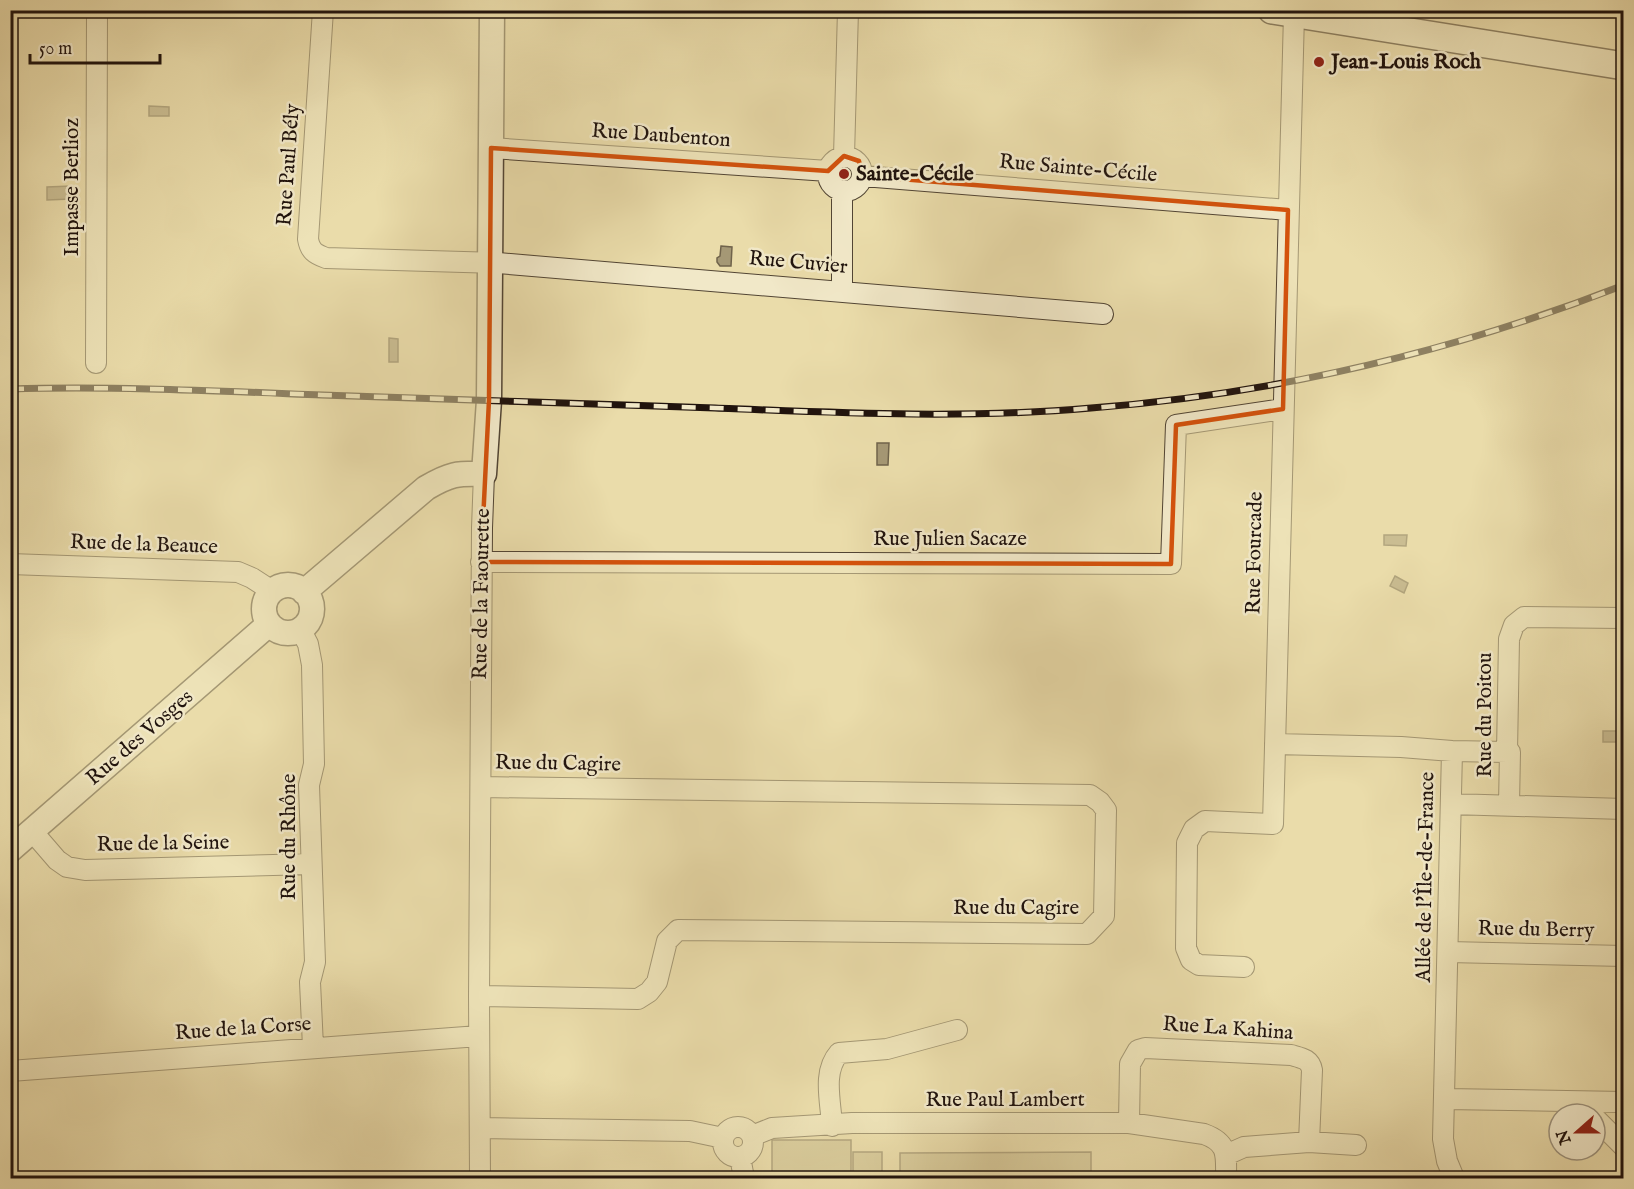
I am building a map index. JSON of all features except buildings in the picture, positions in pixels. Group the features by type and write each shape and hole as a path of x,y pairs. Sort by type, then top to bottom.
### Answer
{"main road":[{"path":"1284,12 1623,66"}],"street":[{"name":"Impasse Berlioz","path":"96,363 97,10"},
{"name":"Rue Paul Bély","path":"323,10 308,239 310,249 316,255 326,258 489,262"},
{"name":"Rue de la Faourette","path":"480,1179 481,562 489,400 492,10"},
{"path":"844,156 848,10"},
{"name":"Rue Fourcade","path":"1244,967 1199,965 1191,960 1186,948 1187,843 1194,829 1205,821 1273,824 1288,210 1284,12"},
{"name":"Rue Daubenton","path":"491,148 828,171"},
{"path":"844,156 859,161 863,176 856,188 842,191 834,187 829,180 828,171 833,161 844,156"},
{"name":"Rue Sainte-Cécile","path":"863,176 1288,210"},
{"path":"842,191 842,291"},
{"name":"Rue Cuvier","path":"489,262 1103,314"},
{"name":"Rue Julien Sacaze","path":"481,562 1171,564 1176,425 1283,409"},
{"path":"304,592 426,488 442,478 458,473 484,474"},
{"name":"Rue de la Beauce","path":"10,564 238,572 272,591"},
{"path":"282,586 294,586 304,592 311,604 312,612 307,624 290,633 279,632 269,624 264,610 266,598 272,591 282,586"},
{"name":"Rue du Poitou","path":"1509,805 1510,752 1507,752 1509,639 1514,625 1524,617 1623,618"},
{"name":"Rue des Vosges","path":"10,850 269,624"},
{"name":"Rue du Rhône","path":"300,629 308,644 312,665 314,764 309,785 315,962 310,982 313,1047"},
{"name":"Allée de l'Île-de-France","path":"1275,744 1401,747 1452,751 1443,1139 1447,1161 1454,1179"},
{"path":"1452,751 1507,752"},
{"name":"Rue du Cagire","path":"479,996 638,999 649,992 657,982 667,941 678,930 1087,934 1104,916 1106,810 1090,795 481,788"},
{"path":"1451,804 1623,809"},
{"name":"Rue de la Seine","path":"32,831 57,861 67,867 85,870 311,864"},
{"name":"Rue du Berry","path":"1448,952 1623,956"},
{"path":"832,1125 829,1075 831,1062 839,1053 887,1049 957,1030"},
{"name":"Rue de la Corse","path":"10,1071 479,1036"},
{"name":"Rue La Kahina","path":"1128,1123 1130,1064 1138,1050 1145,1048 1291,1055 1311,1063 1309,1142"},
{"path":"1445,1099 1547,1106"},
{"path":"1607,1104 1623,1102"},
{"name":"Rue Paul Lambert","path":"752,1136 772,1128 852,1123 1128,1123 1204,1134 1215,1138 1223,1146 1226,1155"},
{"path":"737,1127 748,1131 753,1143 746,1155 740,1157 730,1155 723,1138 731,1129 737,1127"},
{"path":"480,1128 690,1131 723,1138"},
{"path":"1607,1130 1623,1147"},
{"path":"1226,1179 1226,1155 1244,1147 1309,1142 1356,1144"},
{"path":"740,1157 744,1179"}],"highlighted area":[{"path":"491,148 828,171 844,156 859,161 863,176 1288,210 1283,409 1176,425 1171,564 481,562 489,400"}],"shaded area":[{"path":"149,106 169,107 169,116 149,116"},
{"path":"71,186 71,199 47,200 47,187"},
{"path":"721,246 732,247 731,266 720,266 717,262"},
{"path":"389,338 398,339 398,362 389,362"},
{"path":"877,443 889,443 888,465 877,465"},
{"path":"1384,535 1407,535 1406,546 1384,545"},
{"path":"1395,576 1408,583 1404,593 1390,586"},
{"path":"1603,731 1623,731 1623,742 1603,742"},
{"path":"772,1140 851,1140 851,1178 772,1178"},
{"path":"853,1152 882,1152 882,1178 853,1178"},
{"path":"1091,1152 1091,1178 900,1178 900,1153"}],"railway":[{"path":"10,389 166,389 856,413 950,414 1091,408 1227,392 1295,381 1362,366 1494,331 1624,285"}],"place":[{"name":"Jean-Louis Roch","path":"1319,62"},
{"name":"Sainte-Cécile","path":"844,174"}]}
